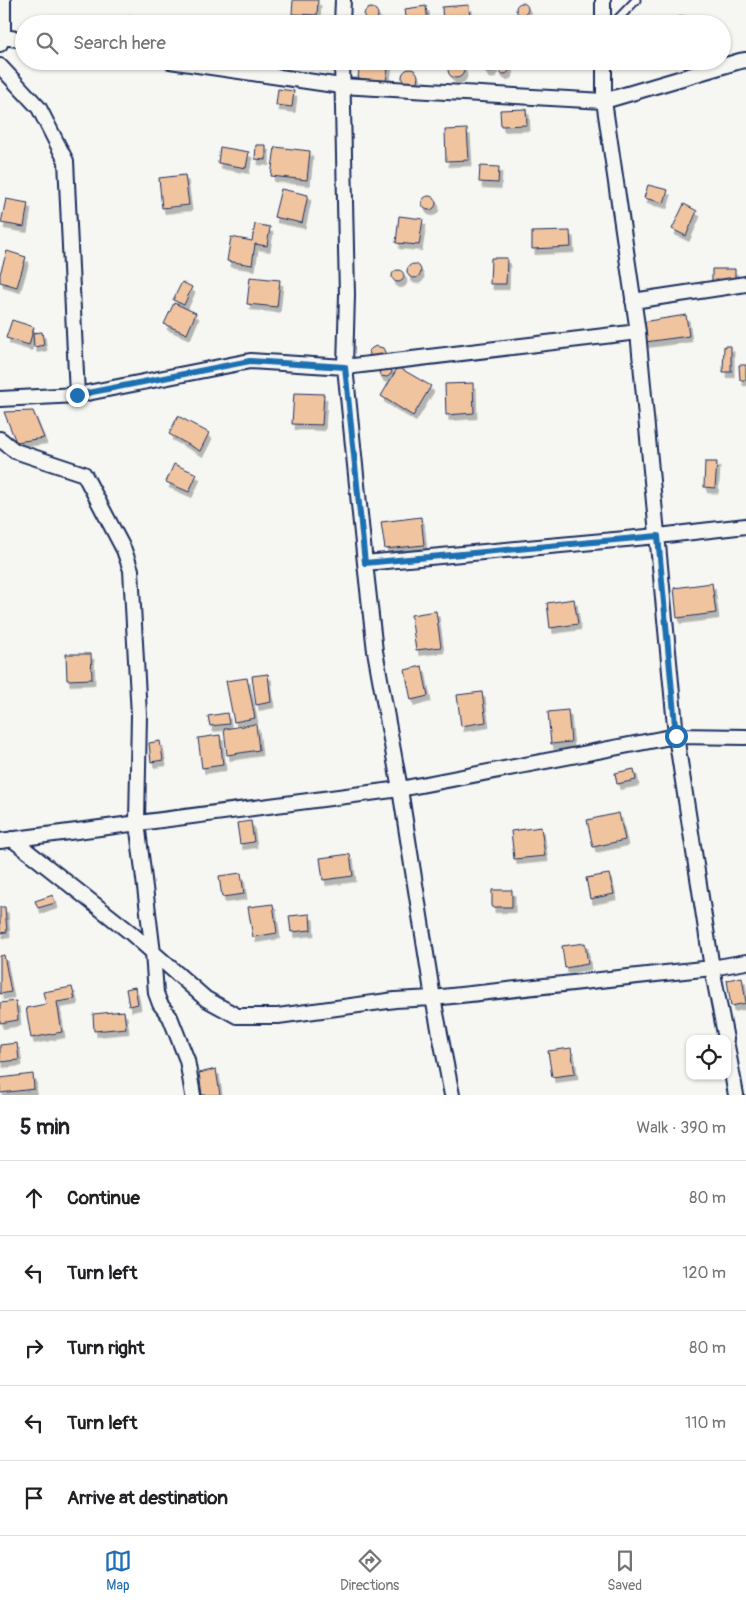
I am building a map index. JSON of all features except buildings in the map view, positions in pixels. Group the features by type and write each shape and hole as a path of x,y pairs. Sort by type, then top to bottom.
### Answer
{"street":[{"path":"3,0 2,41 15,40"},
{"path":"342,15 343,0"},
{"path":"603,0 603,15"},
{"path":"731,64 746,60"},
{"path":"0,66 39,108 66,161 77,395"},
{"path":"232,70 341,86 604,101 709,70"},
{"path":"342,70 347,294 345,367 365,563 375,651 400,789 433,998 452,1095"},
{"path":"604,70 604,101 638,332 676,736 712,968 725,1035"},
{"path":"633,301 746,284"},
{"path":"0,399 77,395 250,361 345,367 638,332"},
{"path":"0,439 15,451 84,474 124,550 131,570 140,715 137,822 156,993 160,1004 170,1017 187,1060 194,1095"},
{"path":"365,563 746,526"},
{"path":"6,840 400,789 676,736 746,737"},
{"path":"6,840 131,933 206,999 237,1016 278,1016 395,1000 433,998 712,968 746,962"},
{"path":"731,1068 736,1095"}],"lane":[{"path":"622,15 636,0"}],"route":[{"path":"77,395 250,361 345,367 365,563 658,536 676,736"}]}
